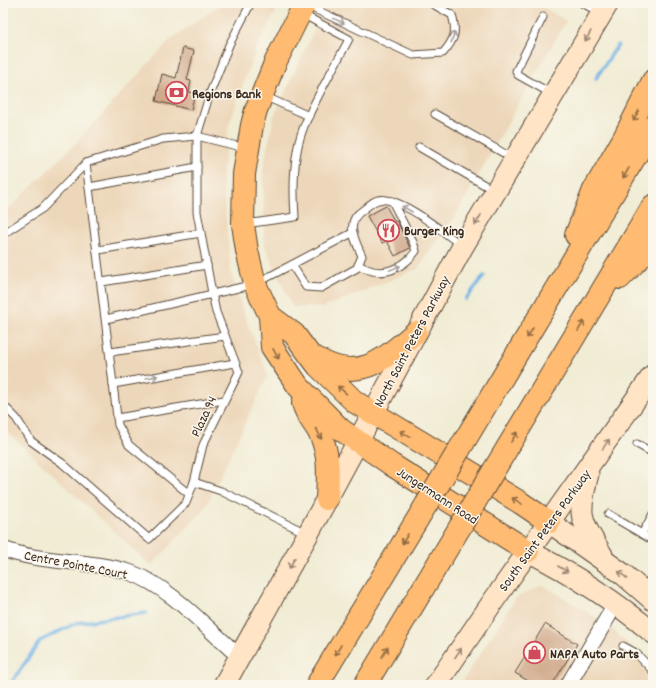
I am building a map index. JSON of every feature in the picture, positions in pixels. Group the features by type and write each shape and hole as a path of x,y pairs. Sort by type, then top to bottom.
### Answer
{"main road":[{"name":"Jungermann Road","path":"303,7 262,95 252,125 247,148 242,198 243,224 247,250 255,284 270,316 272,347 298,386 329,419 357,442 528,551 585,582 616,603 653,633"},
{"name":"North Saint Peters Parkway","path":"224,685 308,534 463,246 605,8"},
{"path":"550,299 594,190 624,138 653,81"},
{"path":"317,685 653,127"},
{"path":"365,685 653,206"},
{"path":"594,305 653,244"},
{"name":"Jungermann Road","path":"270,316 294,334 309,354 336,384 355,402 521,503 607,562 650,588"},
{"path":"309,354 327,365 341,370 355,370 382,360 416,332"},
{"name":"South Saint Peters Parkway","path":"436,685 528,551 590,466 653,375"},
{"path":"298,386 307,415 316,428 326,450 328,464 327,499"},
{"path":"590,466 582,502 582,517 586,528 607,562"}],"street":[{"name":"Centre Pointe Court","path":"3,549 30,555 99,565 129,572 154,584 240,657"},
{"path":"568,685 616,603"}],"lane":[{"name":"Plaza 94","path":"3,405 16,418 31,441 62,463 149,539 186,503 194,482 203,445 239,372 216,312 197,212 197,136 210,93 229,46 251,3"},
{"path":"303,7 413,55 443,53 451,43 456,28 452,16 431,3"},
{"path":"582,3 605,8"},
{"path":"243,224 296,217 294,196 297,160 303,130 349,38 303,7"},
{"path":"543,17 516,71 518,75 553,94"},
{"path":"262,95 309,116"},
{"path":"435,114 514,159"},
{"path":"3,234 42,208 86,163 163,139 197,136 247,148"},
{"path":"419,147 495,191"},
{"path":"86,163 102,282 118,425 129,445 189,494"},
{"path":"89,187 197,167"},
{"path":"292,265 306,287 321,288 357,268 362,256 352,234 353,219 358,213 378,200 392,201 406,207 463,246"},
{"path":"358,265 373,272 385,272 410,260 416,251 392,201"},
{"path":"98,250 201,233"},
{"path":"106,319 255,284 352,234"},
{"path":"102,282 207,266"},
{"path":"110,352 225,336"},
{"path":"113,384 236,363"},
{"path":"117,418 224,400"},
{"path":"637,444 653,453"},
{"path":"194,482 221,491 308,534"},
{"path":"608,514 653,541"},
{"path":"642,534 653,514"},
{"path":"623,646 636,653 653,671"}],"shaded area":[{"path":"222,3 280,3 255,51 229,124 222,179 231,273 244,314 268,375 204,510 151,566 3,428 3,214 68,151 171,39"},
{"path":"327,3 536,3 566,21 454,218 417,269 322,308 292,307 264,243 263,169 274,116"},
{"path":"543,585 587,612 614,631 653,666 653,685 460,685 516,598"}],"building":[{"path":"183,48 194,51 187,80 191,81 189,92 195,93 191,110 156,101 162,74 176,78"},
{"name":"Burger King","path":"386,206 395,222 397,221 410,248 395,256 387,241 382,243 367,216"},
{"path":"545,624 577,644 552,685 535,685 515,673"}],"waterway":[{"path":"596,78 618,45"},
{"path":"466,299 484,276"},
{"path":"10,685 40,641 76,623 146,613"}],"place":[{"name":"Regions Bank","path":"176,93"},
{"name":"Burger King","path":"388,230"},
{"name":"NAPA Auto Parts","path":"534,653"}]}
